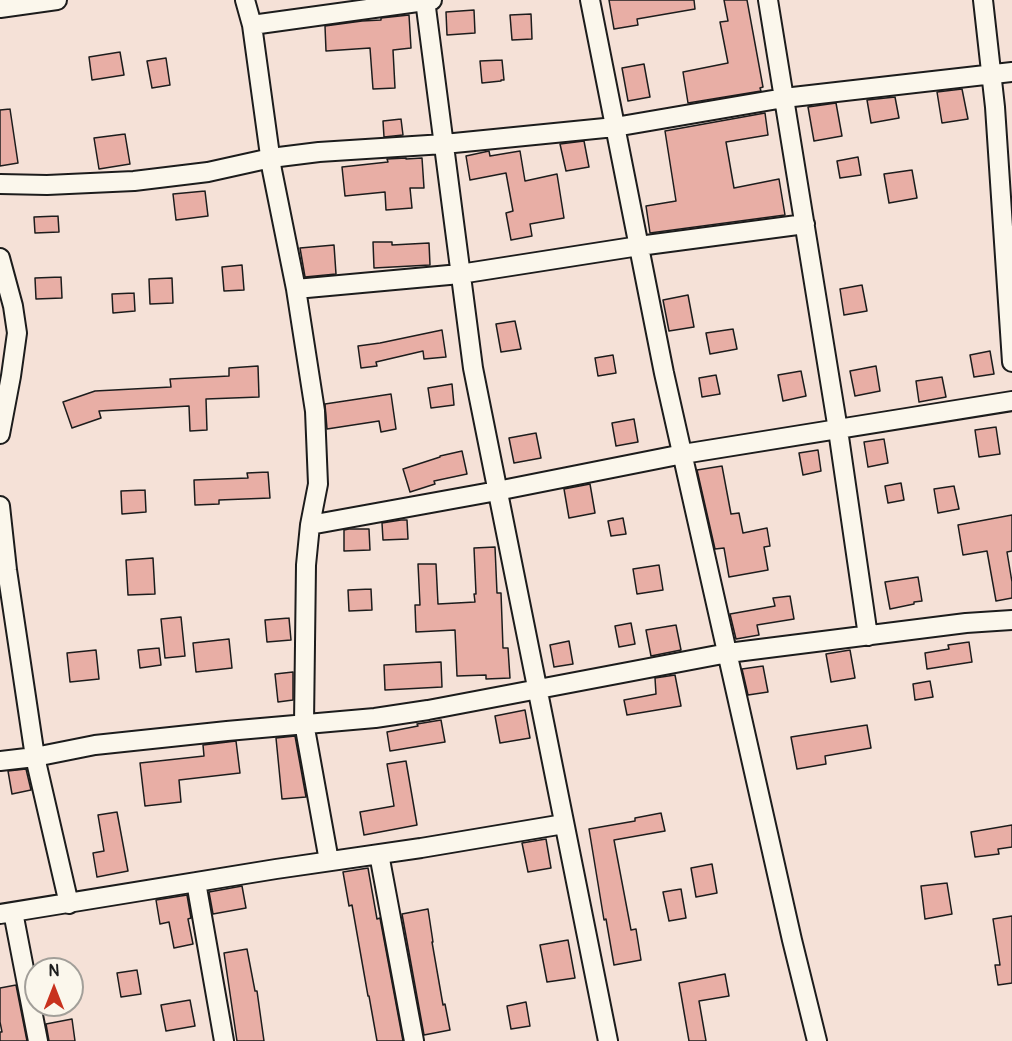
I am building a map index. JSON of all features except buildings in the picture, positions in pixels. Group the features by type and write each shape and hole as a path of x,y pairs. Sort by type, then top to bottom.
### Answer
{"street":[{"path":"0,8 57,0"},
{"path":"245,0 252,25 271,158 296,289 315,411 318,484 310,525 306,565 304,723 329,861"},
{"path":"425,0 472,369 608,1041"},
{"path":"252,25 432,0"},
{"path":"590,0 664,373 792,940 817,1041"},
{"path":"768,0 838,430 868,636"},
{"path":"983,0 991,74 1012,362"},
{"path":"0,184 134,181 208,172 271,158 615,127 784,98 1012,72"},
{"path":"296,289 460,274 639,246 805,225"},
{"path":"0,258 13,306 17,333 0,434"},
{"path":"310,525 683,454 1012,401"},
{"path":"0,506 7,570 35,757 69,904"},
{"path":"0,761 35,757 95,745 304,723 375,718 728,653 966,623 1012,620"},
{"path":"38,1041 6,913 564,824"},
{"path":"379,854 414,1041"},
{"path":"196,882 224,1041"}]}
